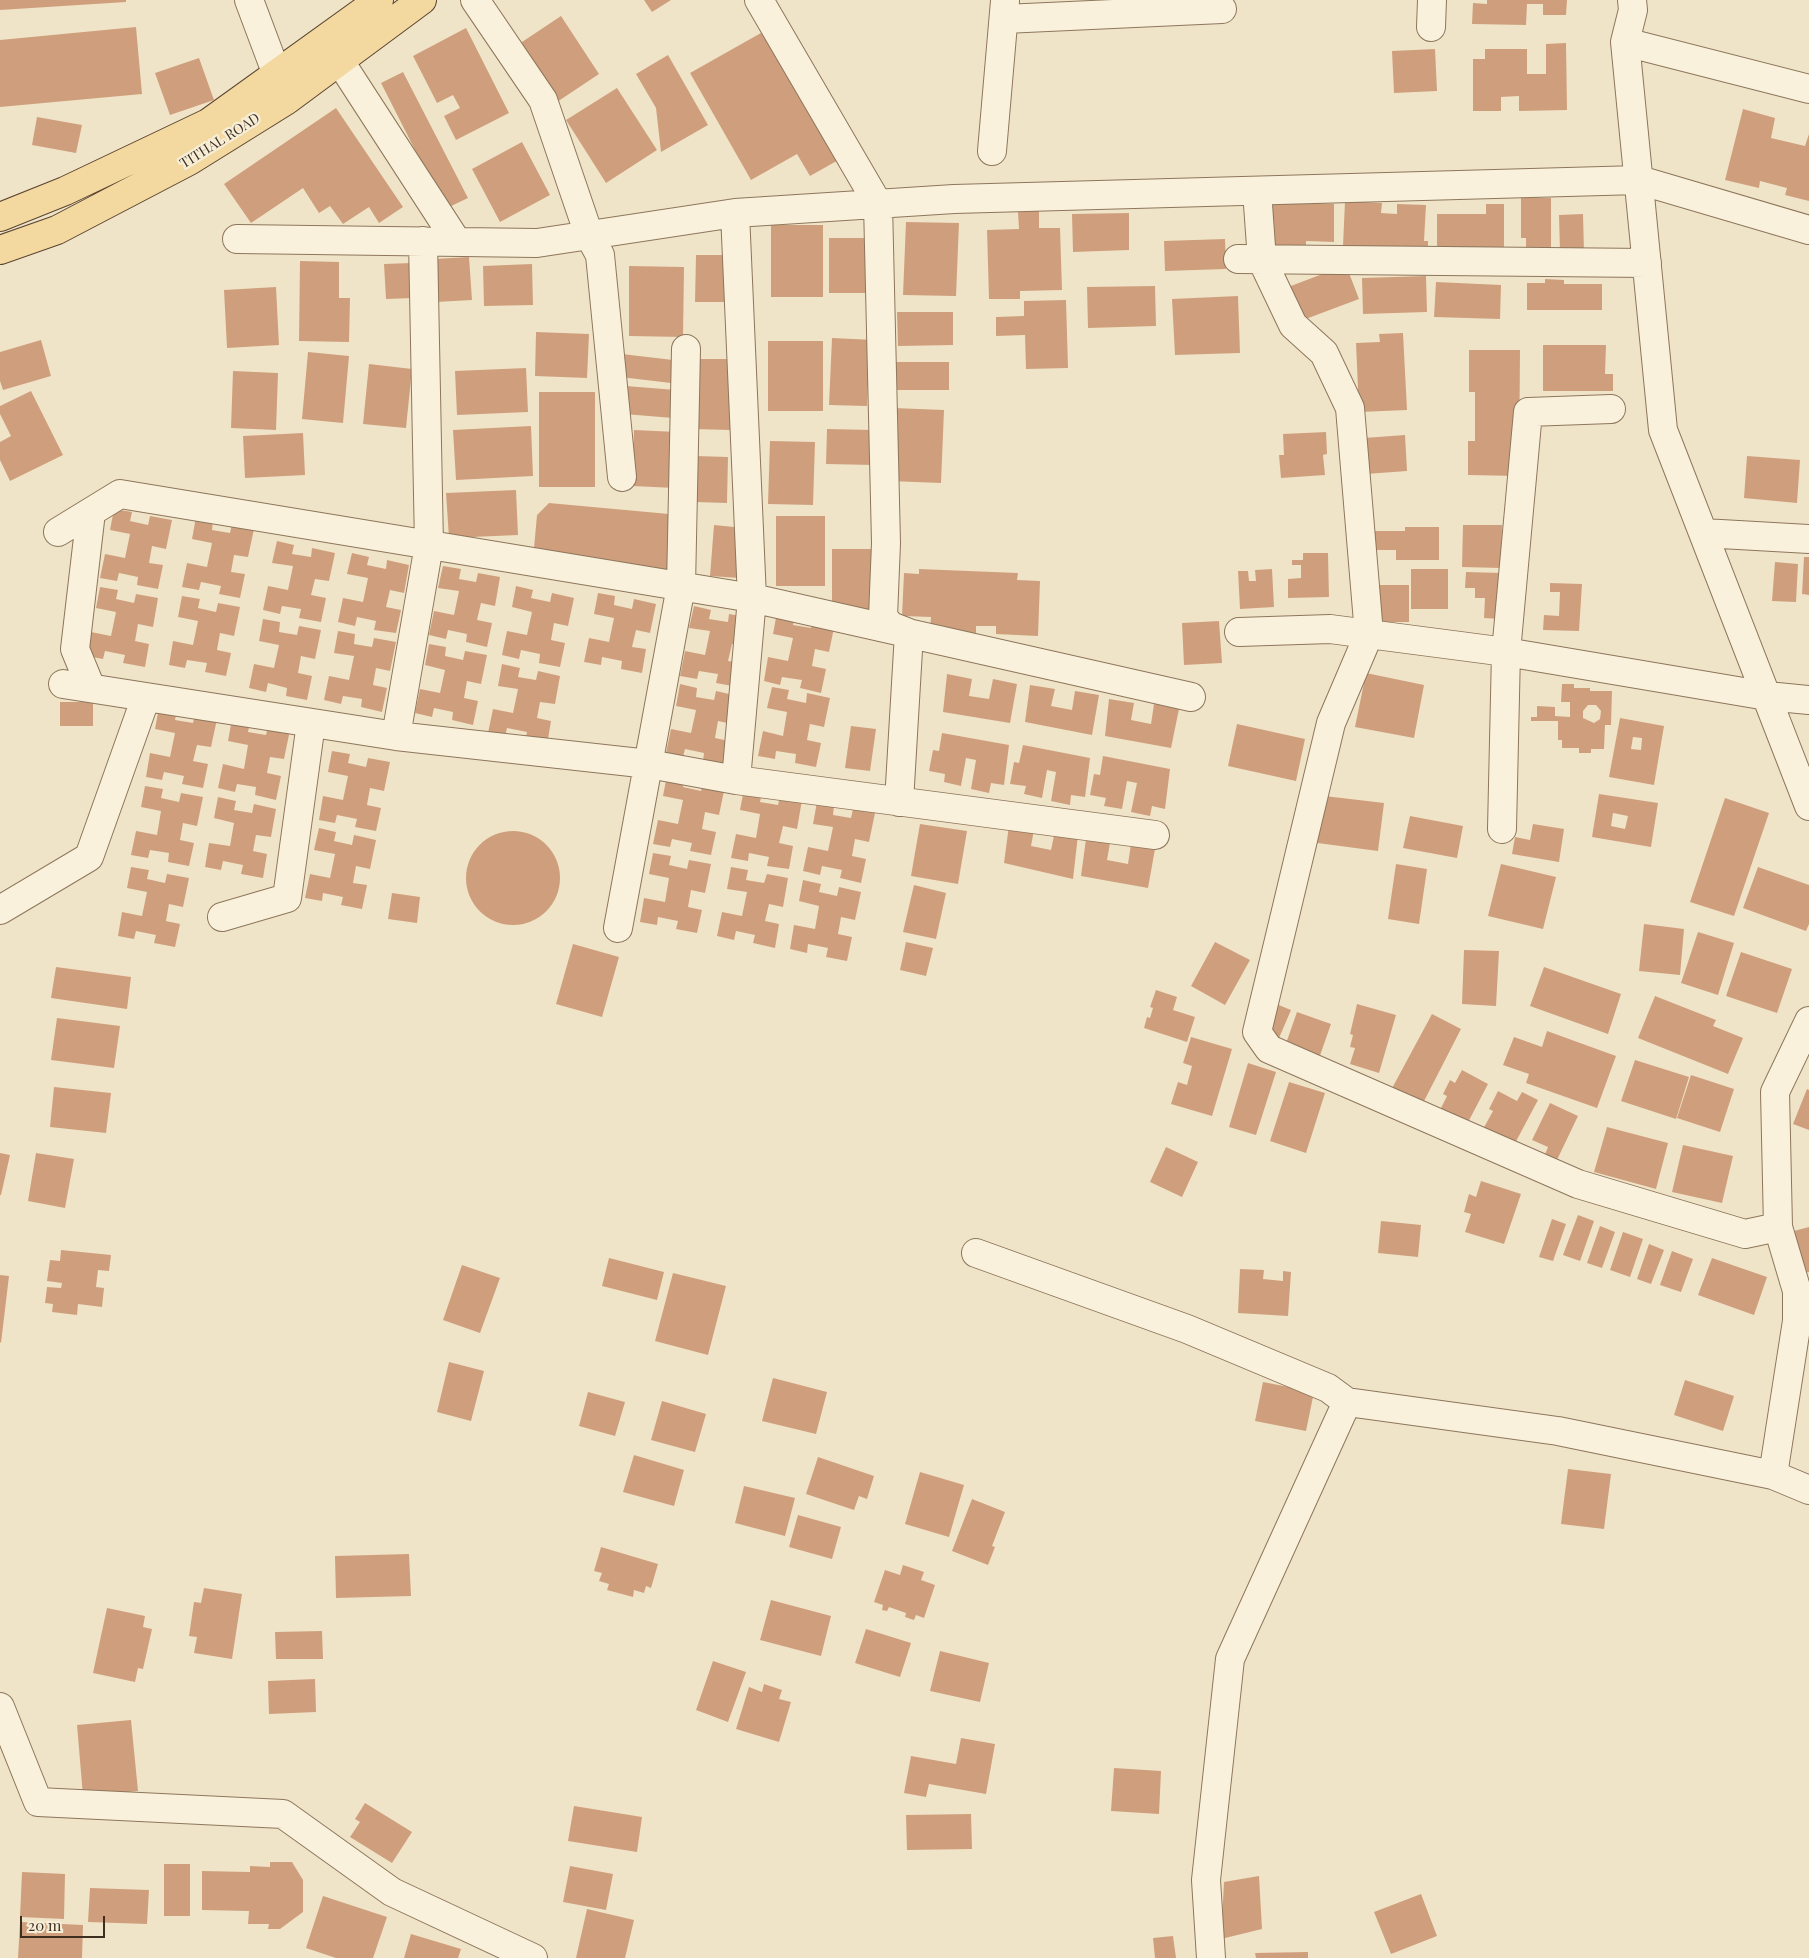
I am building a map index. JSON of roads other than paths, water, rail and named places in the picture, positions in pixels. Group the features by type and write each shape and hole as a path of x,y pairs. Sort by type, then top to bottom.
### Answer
{"main road":[{"path":"0,217 65,191 208,123 379,0"},
{"name":"TITHAL ROAD","path":"0,250 57,230 190,161 287,100 338,60 422,0"}],"street":[{"path":"249,0 287,100"},
{"path":"475,0 543,100 589,235 600,254 622,477"},
{"path":"759,0 878,204 886,543 883,617 891,626 910,633"},
{"path":"1431,27 1432,0"},
{"path":"1632,0 1633,10 1625,42 1663,430 1809,806"},
{"path":"992,151 1004,9 1222,9"},
{"path":"1625,42 1809,89"},
{"path":"338,60 457,242"},
{"path":"237,239 537,243 735,213 954,199 1639,180 1809,230"},
{"path":"1257,191 1250,260 1293,325 1324,354 1350,408 1369,634 1331,723 1257,1032 1269,1049 1578,1184 1745,1234 1778,1227"},
{"path":"735,213 752,598 736,780"},
{"path":"396,736 430,545 423,241"},
{"path":"1250,260 1647,262"},
{"path":"618,928 681,586 686,349"},
{"path":"1502,829 1506,652 1528,412 1611,409"},
{"path":"58,532 120,494 752,598 1191,697"},
{"path":"91,512 74,649 91,688"},
{"path":"1703,533 1809,539"},
{"path":"1239,632 1330,629 1506,652 1766,696 1809,700"},
{"path":"899,802 910,633"},
{"path":"63,684 396,736 649,764 736,780 1155,836"},
{"path":"0,910 89,857 146,697"},
{"path":"222,917 288,898 311,723"},
{"path":"1773,1475 1797,1321 1797,1291 1778,1227 1775,1092 1809,1021"},
{"path":"976,1253 1187,1329 1328,1388 1347,1402 1558,1430 1773,1475 1809,1490"},
{"path":"1211,1958 1206,1880 1230,1660 1347,1402"},
{"path":"0,1707 38,1802 283,1814 392,1892 533,1958"}]}
